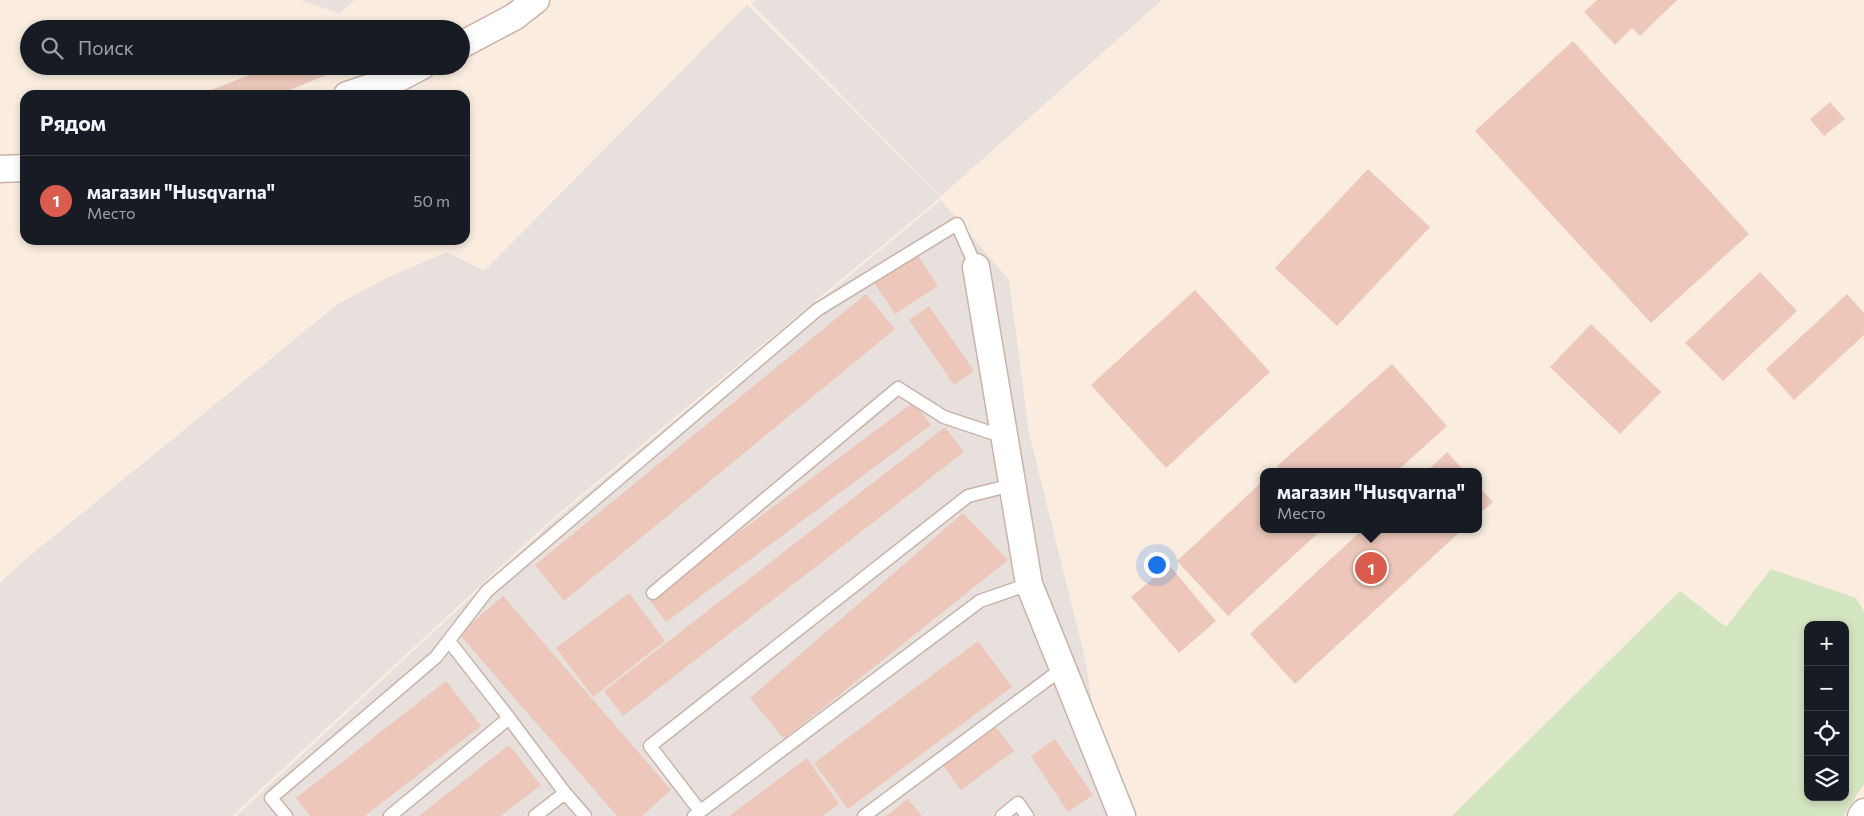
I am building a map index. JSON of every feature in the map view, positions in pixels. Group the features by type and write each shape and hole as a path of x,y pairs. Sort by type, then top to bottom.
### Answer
{"street":[{"path":"470,40 514,17 536,0"},
{"path":"362,90 405,75"},
{"path":"0,169 20,168"},
{"path":"976,267 1029,584 1122,816"},
{"path":"1861,816 1864,812"}],"lane":[{"path":"286,816 271,798 436,657 487,591 817,310 957,224 976,267"},
{"path":"653,593 898,388 944,417 1004,437"},
{"path":"1012,485 968,496 650,746 697,814 980,601 1029,584"},
{"path":"449,641 565,793 586,816"},
{"path":"864,816 1063,668"},
{"path":"390,816 509,718"},
{"path":"535,816 565,793"},
{"path":"1002,816 1018,804 1027,816"}],"shaded area":[{"path":"300,0 355,0 339,13"},
{"path":"756,0 1162,0 941,196 752,4"},
{"path":"747,5 941,197 552,519 232,816 0,816 0,583 26,559 338,304 387,278 447,252 484,271"},
{"path":"941,200 1009,280 1029,433 1084,654 1096,724 1137,816 236,816 553,521"}],"green space":[{"path":"1771,569 1856,598 1864,611 1864,784 1843,816 1452,816 1680,591 1726,627"}],"building":[{"path":"1597,0 1677,0 1640,36 1632,28 1615,45 1584,12"},
{"path":"1573,41 1749,234 1651,323 1475,131"},
{"path":"249,75 327,75 289,90 212,90"},
{"path":"1830,102 1845,119 1824,136 1810,119"},
{"path":"1368,169 1430,227 1337,326 1275,268"},
{"path":"917,254 938,286 895,314 874,283"},
{"path":"1760,272 1797,311 1723,381 1685,343"},
{"path":"1195,290 1270,372 1166,468 1091,385"},
{"path":"866,294 895,329 564,601 535,565"},
{"path":"1847,294 1864,313 1864,335 1794,400 1766,369"},
{"path":"929,306 974,371 954,385 909,320"},
{"path":"1591,324 1661,392 1620,434 1550,367"},
{"path":"1392,364 1447,426 1400,468 1279,468 1277,466"},
{"path":"914,402 931,425 666,622 649,599"},
{"path":"945,427 964,452 623,716 604,691"},
{"path":"1447,452 1461,468 1430,468"},
{"path":"1260,484 1260,533 1318,533 1228,616 1177,561"},
{"path":"1482,490 1493,502 1482,512"},
{"path":"963,513 1008,560 784,739 750,698"},
{"path":"1359,533 1459,533 1295,684 1250,634"},
{"path":"1169,565 1216,621 1179,653 1131,597"},
{"path":"629,593 665,641 593,697 556,648"},
{"path":"503,596 671,790 642,816 617,816 459,634"},
{"path":"978,641 1012,687 848,809 814,763"},
{"path":"446,681 481,726 365,816 310,816 296,798"},
{"path":"996,727 1014,751 961,790 943,766"},
{"path":"1055,739 1093,795 1068,812 1031,756"},
{"path":"509,745 541,785 501,816 419,816"},
{"path":"807,758 839,804 822,816 729,816"},
{"path":"908,799 922,816 886,816"}],"place":[{"name":"магазин \"Husqvarna\"","path":"1371,568"}]}
